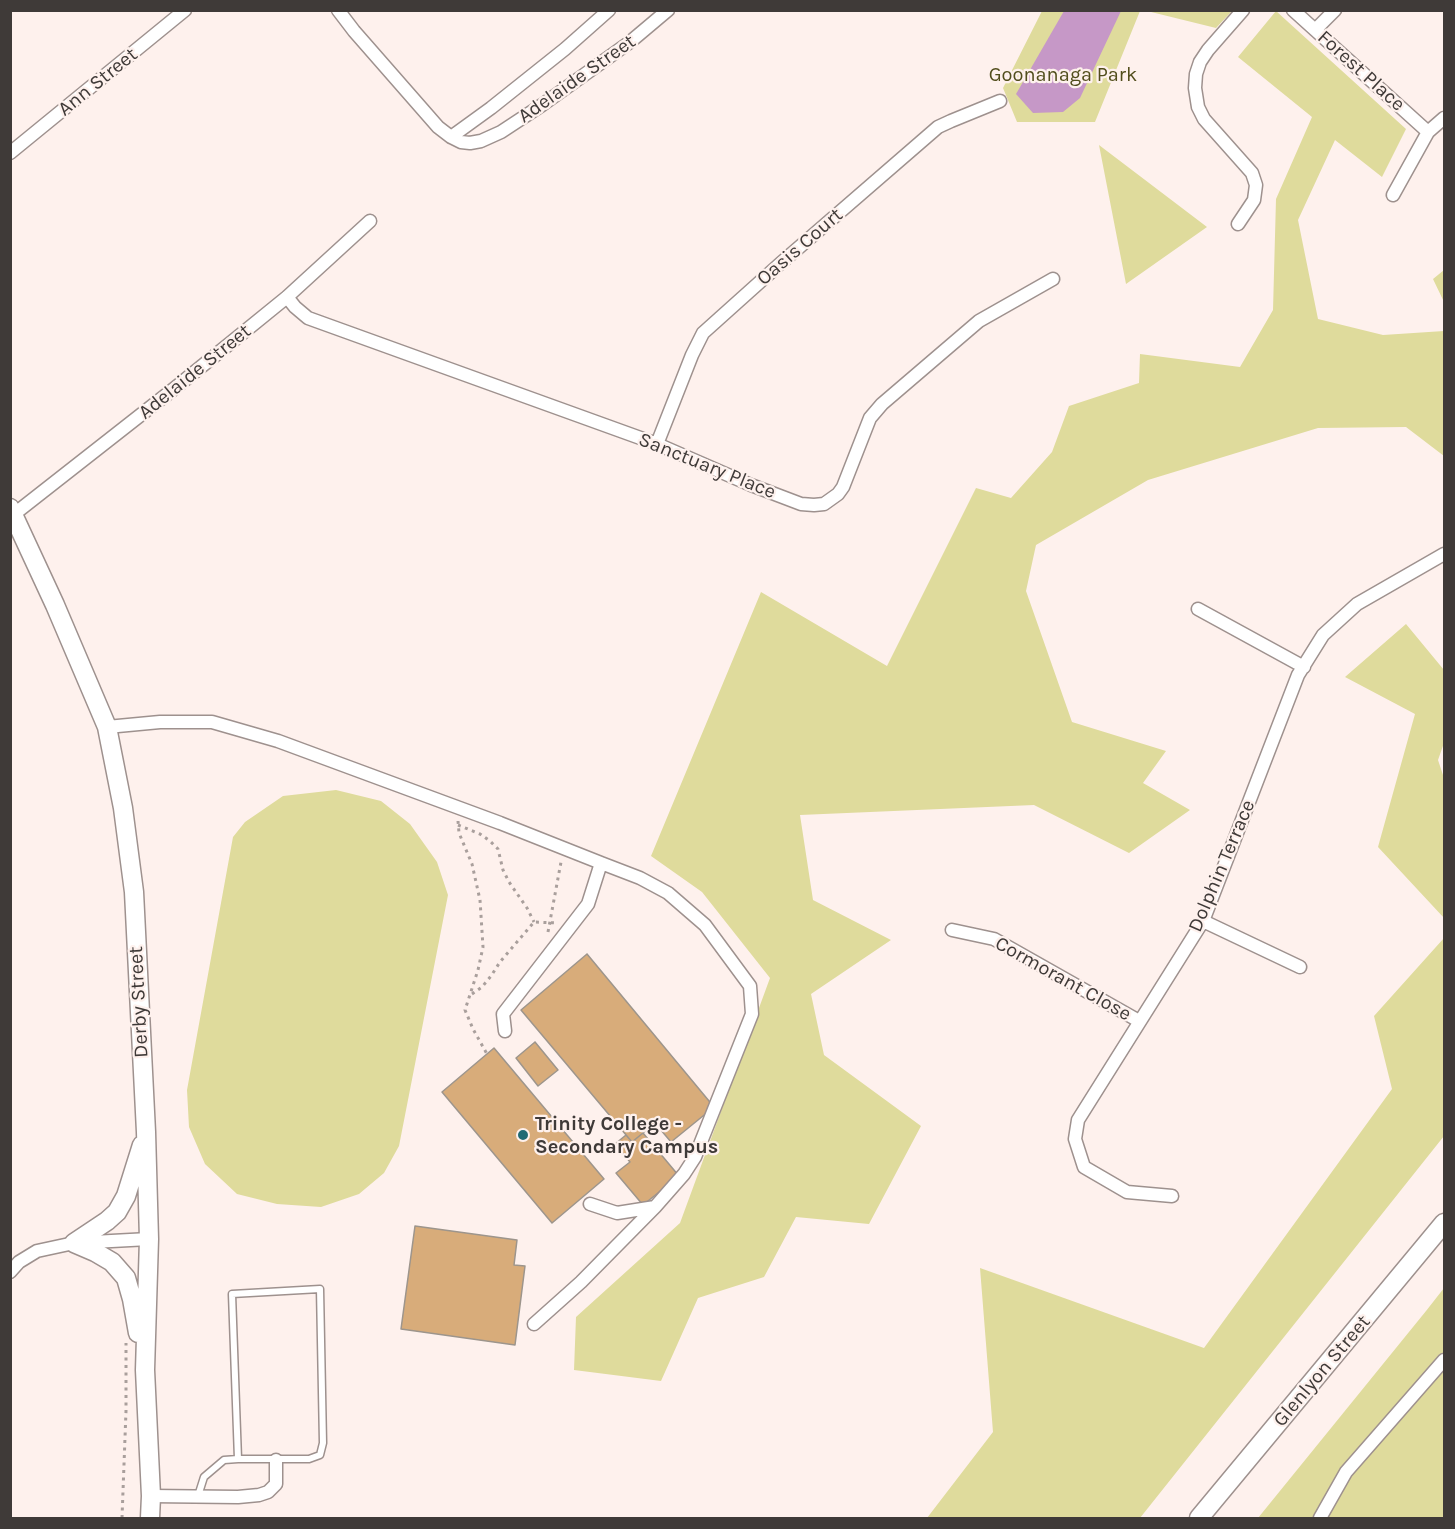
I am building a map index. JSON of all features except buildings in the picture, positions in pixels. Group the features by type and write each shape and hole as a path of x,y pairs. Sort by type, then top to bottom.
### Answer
{"main road":[{"name":"Derby Street","path":"12,512 107,727 123,808 134,892 146,1132 149,1239 145,1370 150,1518"},
{"path":"74,1243 117,1212 126,1196 146,1132"},
{"name":"Glenlyon Street","path":"1199,1518 1444,1223"},
{"path":"74,1243 112,1262 126,1278 145,1370"}],"street":[{"name":"Ann Street","path":"10,153 185,10"},
{"path":"339,10 354,31 416,103 438,127 451,137"},
{"name":"Adelaide Street","path":"609,10 556,56 451,137 470,143 482,141 501,132 630,42 668,10"},
{"path":"1239,224 1254,200 1256,185 1252,173 1204,119 1198,107 1195,88 1200,62 1243,10"},
{"name":"Forest Place","path":"1293,10 1428,132"},
{"path":"1315,30 1335,10"},
{"name":"Oasis Court","path":"657,444 703,333 781,262 938,128 1000,101"},
{"path":"1393,195 1428,132 1444,118"},
{"name":"Adelaide Street","path":"12,512 176,388 287,297 370,221"},
{"name":"Sanctuary Place","path":"287,297 308,318 657,444 801,504 824,504 838,494 843,487 866,426 882,404 979,321 1053,279"},
{"name":"Dolphin Terrace","path":"1172,1196 1127,1192 1084,1167 1075,1139 1078,1120 1203,921 1298,675 1323,635 1357,604 1444,554"},
{"path":"1198,609 1304,667"},
{"path":"107,727 160,722 212,722 278,741 640,878 668,893 705,925 750,986 752,1014 695,1157 684,1174 655,1207 581,1282 534,1323"},
{"path":"505,1031 503,1014 588,904 601,863"},
{"path":"1203,921 1300,967"},
{"name":"Cormorant Close","path":"952,930 994,939 1139,1021"},
{"path":"590,1204 617,1213 655,1207"},
{"path":"10,1272 19,1262 37,1251 74,1243 149,1239"},
{"path":"1320,1518 1346,1472 1444,1360"},
{"path":"151,1496 238,1497 259,1495 268,1492 276,1484 276,1460"}],"lane":[{"path":"198,1497 204,1477 224,1460 309,1459 320,1455 323,1443 320,1289 232,1294 238,1459"}],"path":[{"path":"457,807 459,833 472,864 480,900 483,947 465,1010 487,1054"},
{"path":"458,825 480,834 498,849 503,870 534,922"},
{"path":"547,938 563,848"},
{"path":"534,922 566,924"},
{"path":"471,994 482,987 492,976 500,962 534,922"},
{"path":"122,1518 126,1335"}],"green space":[{"name":"Goonanaga Park","path":"1042,11 1140,11 1095,122 1017,122 1003,88"},
{"name":"Goonanaga Park","path":"1147,11 1232,11 1216,28"},
{"path":"1276,11 1406,129 1382,177 1335,140 1298,220 1318,319 1383,335 1444,331 1444,456 1406,427 1318,428 1148,480 1036,545 1026,591 1072,722 1166,751 1143,783 1190,810 1129,853 1034,805 800,815 813,900 891,940 811,994 824,1055 921,1126 869,1224 796,1217 764,1277 698,1298 661,1381 574,1370 576,1317 680,1223 770,978 702,892 651,856 761,592 887,666 976,488 1011,498 1052,452 1069,406 1139,383 1140,354 1240,367 1273,310 1276,199 1312,117 1238,57"},
{"path":"1099,145 1207,227 1126,284"},
{"path":"1444,270 1444,302 1433,279"},
{"path":"1406,624 1444,670 1444,743 1438,760 1444,778 1444,918 1378,847 1415,714 1345,677"},
{"path":"336,790 381,801 410,824 437,862 448,895 399,1146 384,1173 359,1194 321,1207 277,1204 237,1194 205,1164 189,1127 187,1090 233,837 245,822 283,796"},
{"path":"1444,938 1444,1136 1140,1518 927,1518 993,1432 980,1268 1204,1348 1392,1089 1374,1016"},
{"path":"1444,1288 1444,1518 1258,1518 1426,1311"}],"shaded area":[{"path":"1064,11 1121,11 1080,98 1063,112 1033,113 1016,94"}],"place":[{"name":"Trinity College - Secondary Campus","path":"523,1135"}]}
